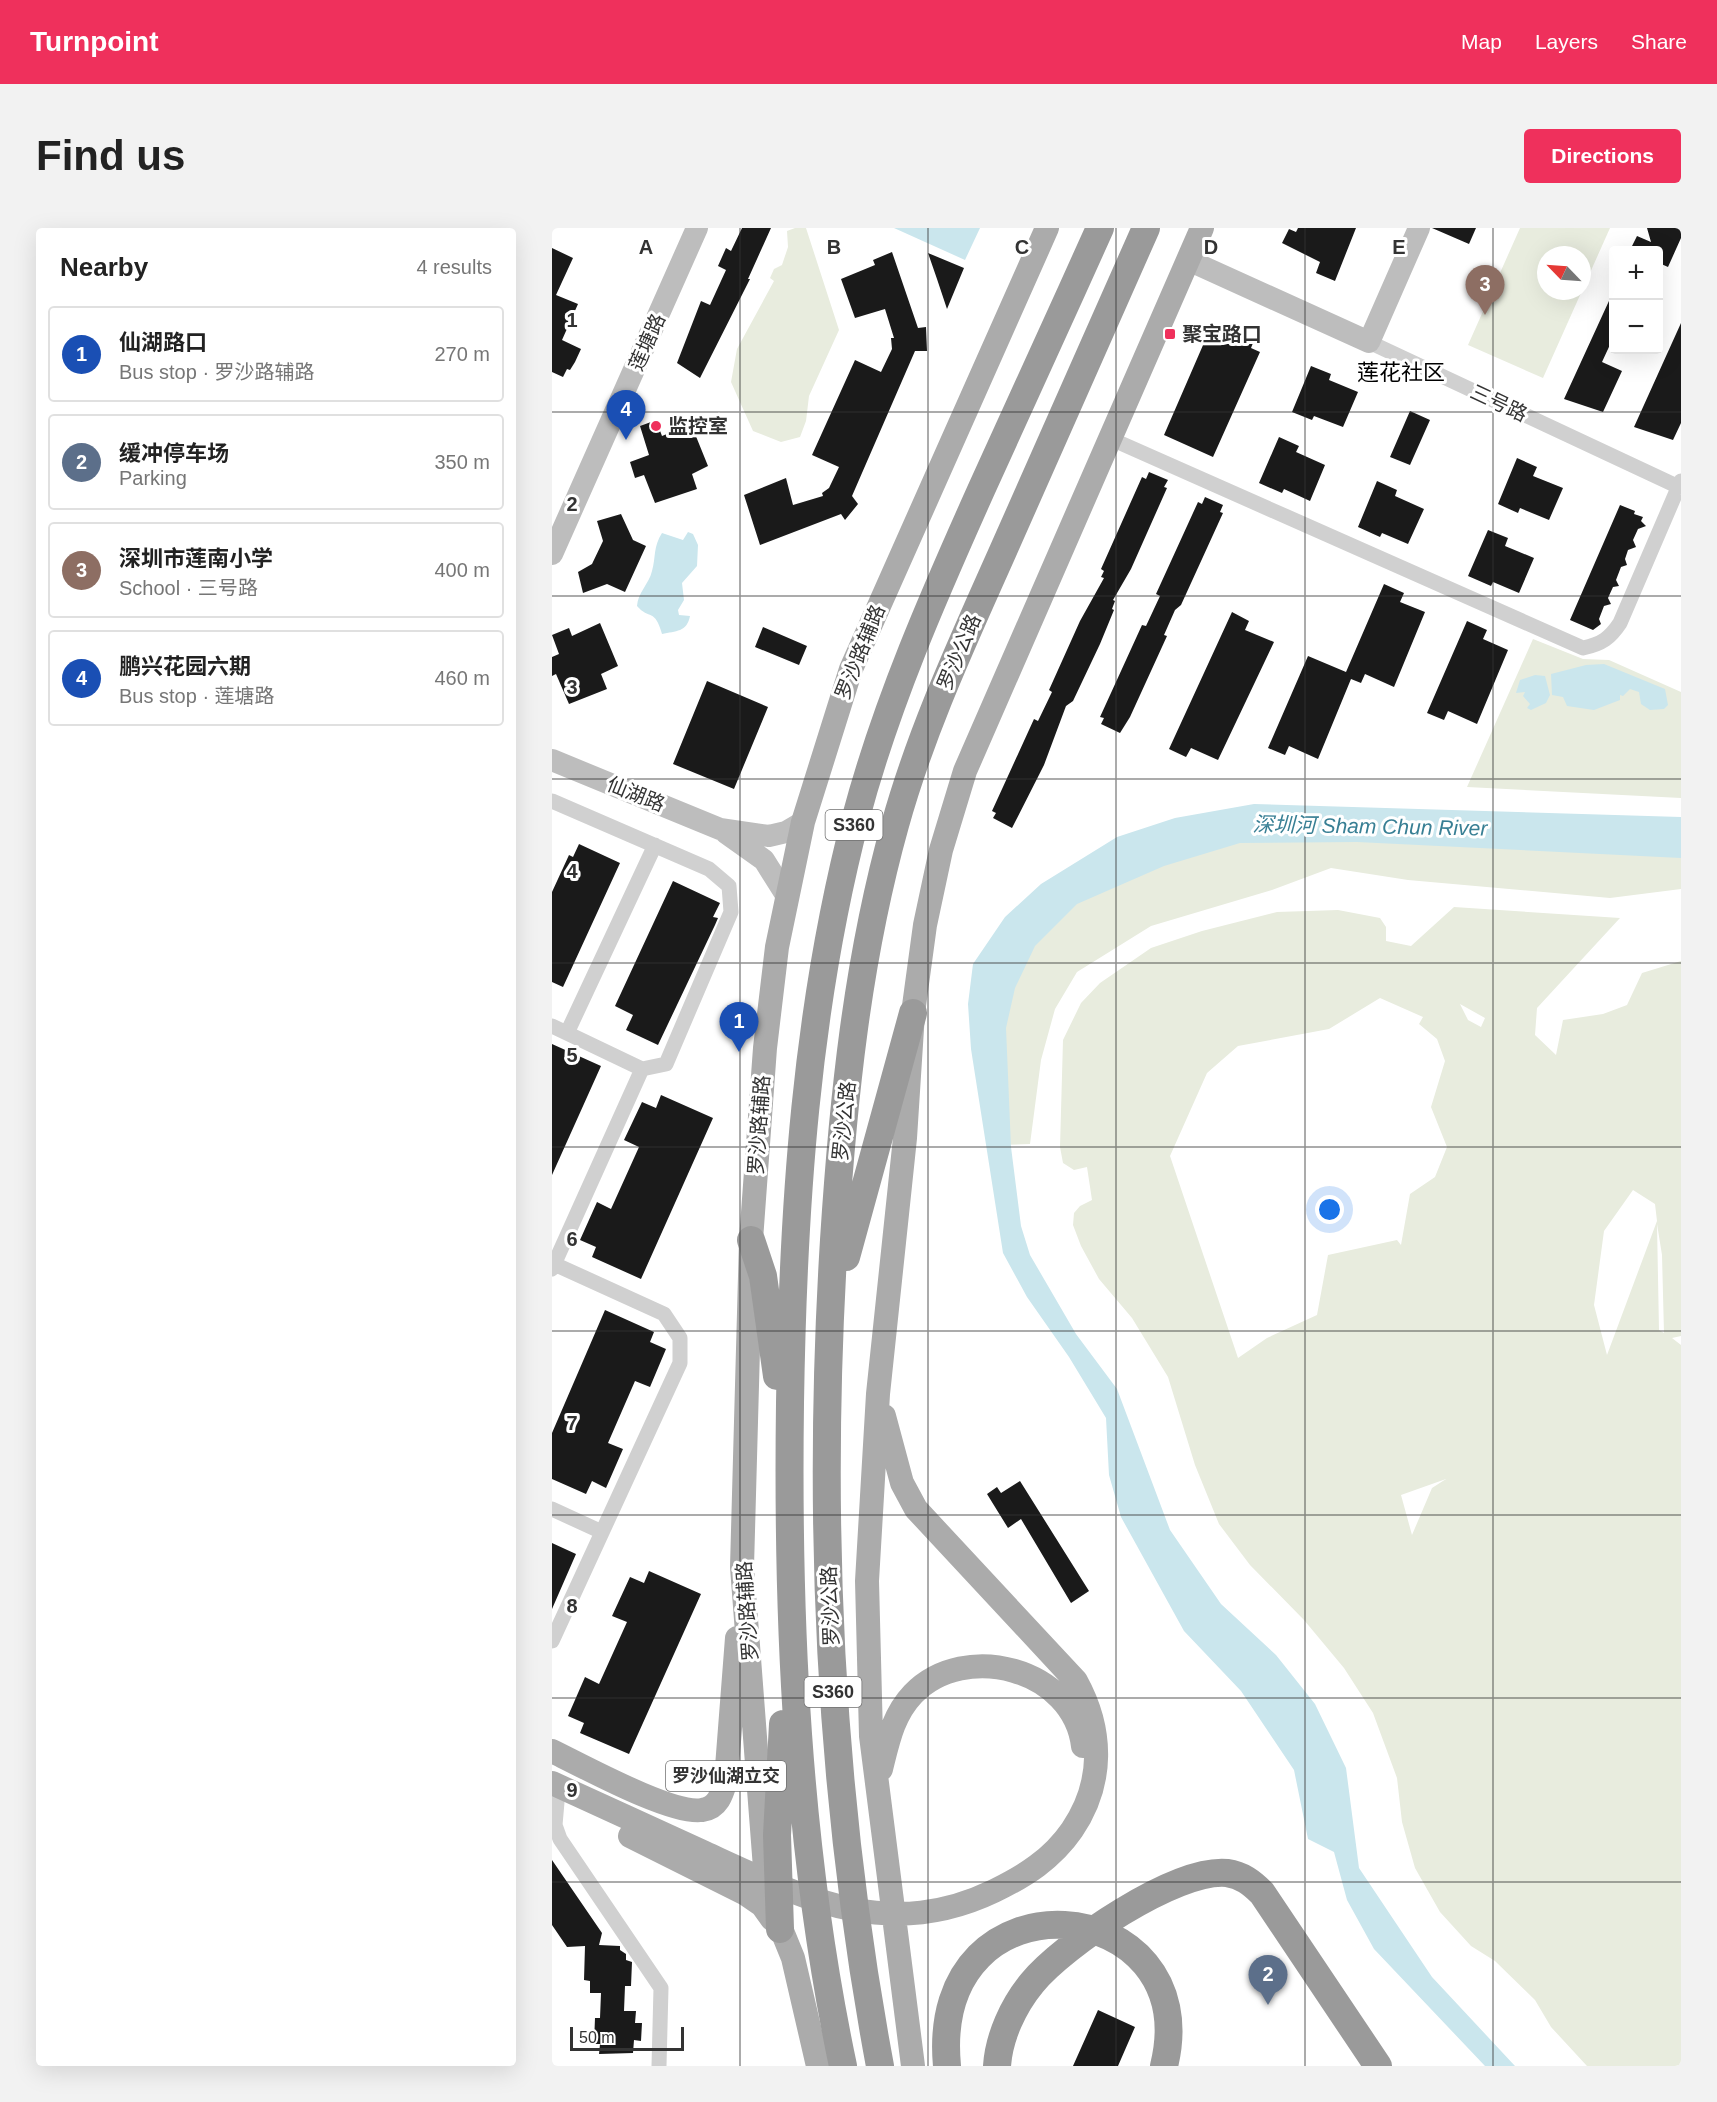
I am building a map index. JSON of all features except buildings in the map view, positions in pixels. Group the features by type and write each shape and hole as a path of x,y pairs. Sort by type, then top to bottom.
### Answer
{"highway":[{"name":"罗沙公路","path":"843,2066 821,1943 807,1821 796,1720 791,1608 789,1467 792,1309 801,1147 814,1024 833,917 856,816 891,705 951,558 1100,228"},
{"name":"罗沙公路","path":"880,2066 855,1929 843,1820 828,1598 830,1314 840,1150 853,1032 872,922 895,824 931,716 1146,228"},
{"path":"830,1314 913,1013"},
{"path":"751,1240 762,1276 789,1467"},
{"path":"780,1929 777,1835 791,1608"},
{"path":"997,2066 1002,2039 1010,2018 1032,1983 1060,1956 1137,1903 1172,1886 1216,1873 1240,1876 1252,1883 1270,1902 1378,2066"},
{"path":"947,2066 945,2039 950,2008 956,1990 972,1965 984,1951 1011,1934 1045,1925 1062,1924 1092,1929 1108,1936 1144,1963 1162,1993 1168,2013 1168,2045 1164,2066"}],"main road":[{"path":"913,2066 871,1736 867,1581 886,1294 905,1138 913,1013 925,925 941,850 965,771 1202,228"},
{"name":"罗沙路辅路","path":"818,2066 793,1958 767,1894 742,1567 751,1240 765,1048 777,947 803,822 828,735 854,660 1044,231"},
{"path":"554,1795 797,1895 870,1914 897,1915 951,1908 978,1899 1039,1866 1064,1842 1078,1821 1086,1790 1097,1764 1097,1737 1088,1703 1076,1681 916,1509 902,1483 878,1395"},
{"name":"罗沙仙湖立交","path":"552,1752 671,1806 701,1811 714,1806 722,1796 729,1753 742,1567"},
{"path":"552,1770 803,1883 870,1901 896,1902 946,1895 973,1887 1031,1856 1054,1836 1086,1790 1082,1740 1074,1717 1046,1685 1003,1667 988,1665 950,1671 932,1678 914,1693 899,1711 889,1734 878,1783"},
{"path":"554,1795 746,1894 762,1905 780,1929"},
{"path":"653,1847 687,1853 695,1843 699,1831 696,1822 671,1806"}],"street":[{"name":"莲塘路","path":"552,525 685,228"},
{"name":"莲塘路","path":"552,554 698,228"},
{"path":"1370,342 1419,228"},
{"name":"三号路","path":"1188,260 1680,484"},
{"path":"1109,438 1583,648 1598,645 1611,637 1620,622 1680,484"},
{"name":"仙湖路","path":"552,760 720,829"},
{"path":"552,1026 642,1069 666,1064 731,912 729,886 710,869 553,805"},
{"path":"720,829 769,836 786,832 803,822"},
{"path":"720,829 764,860 786,895"},
{"path":"567,1033 655,845"},
{"path":"552,1641 680,1363 680,1338 664,1314 553,1265 642,1069"},
{"path":"552,1509 602,1532"},
{"path":"554,1795 555,1825 560,1839 661,1988 659,2066"}],"shaded area":[{"path":"806,228 839,330 809,396 806,421 800,437 781,442 753,431 731,382 737,349 774,281 770,278 774,269 782,265 788,247 787,231"},
{"path":"1520,228 1610,228 1591,271 1591,246 1537,246 1537,300 1578,300 1543,378 1468,345"},
{"path":"1533,639 1583,659 1609,660 1681,692 1681,798 1467,787"},
{"path":"1235,824 1681,843 1681,889 1610,898 1408,880 1331,868 1272,890 1151,926 1077,972 1055,1009 1041,1060 1030,1144 999,1145 999,952 1068,887"},
{"path":"1454,907 1620,918 1537,1008 1535,1035 1556,1055 1563,1020 1603,1014 1627,1005 1642,973 1681,961 1681,1336 1672,1338 1681,1345 1681,2066 1587,2066 1551,2027 1535,2000 1495,1961 1471,1946 1440,1912 1415,1868 1402,1822 1397,1778 1373,1713 1344,1668 1304,1620 1250,1565 1219,1524 1195,1465 1168,1377 1132,1318 1099,1279 1081,1246 1073,1225 1074,1213 1080,1206 1092,1200 1087,1167 1074,1170 1063,1163 1060,1147 1063,1040 1081,1003 1100,983 1151,948 1202,931 1277,912 1338,910 1380,918 1386,927 1386,941 1411,946","holes":["1380,998 1423,1017 1419,1024 1437,1039 1445,1061 1431,1107 1447,1147 1435,1177 1410,1194 1401,1245 1397,1240 1328,1255 1317,1315 1267,1338 1238,1358 1170,1156 1207,1073 1238,1046 1329,1029","1460,1004 1485,1018 1481,1027 1468,1020","1633,1190 1655,1204 1657,1221 1607,1355 1594,1305 1604,1231","1657,1224 1662,1255 1664,1333 1659,1330","1446,1479 1432,1488 1412,1535 1401,1495"]}],"water":[{"path":"894,228 980,228 965,260"},
{"path":"688,532 693,534 698,545 697,566 682,583 684,600 678,610 679,615 690,616 689,621 684,628 662,634 654,617 637,606 638,601 651,576 656,547 662,533 683,540"},
{"path":"1604,664 1665,689 1668,705 1664,709 1650,710 1641,704 1639,692 1630,689 1623,696 1620,695 1620,700 1594,710 1567,706 1563,697 1552,695 1551,674 1586,665"},
{"path":"1535,675 1545,676 1550,695 1546,703 1531,710 1527,708 1530,704 1523,696 1525,692 1516,693 1520,680"},
{"name":"深圳河 Sham Chun River","path":"1254,804 1681,817 1681,858 1357,842 1240,843 1164,866 1077,904 1035,946 1015,988 1006,1028 1011,1147 1021,1226 1030,1255 1076,1334 1117,1389 1170,1530 1221,1604 1276,1655 1315,1704 1346,1768 1359,1868 1432,1977 1515,2066 1485,2066 1374,1949 1347,1900 1334,1852 1308,1839 1294,1770 1241,1691 1184,1631 1121,1517 1109,1475 1106,1418 1069,1357 1027,1297 1003,1253 971,1049 968,1004 973,964 1005,917 1041,884 1117,837 1175,818"}],"place":[{"name":"深圳市莲南小学","path":"1485,315"},
{"name":"聚宝路口","path":"1170,334"},
{"name":"监控室","path":"656,426"},
{"name":"鹏兴花园六期","path":"626,440"},
{"name":"仙湖路口","path":"739,1052"},
{"name":"缓冲停车场","path":"1268,2005"}],"district":[{"name":"莲花社区","path":"1401,372"}]}
